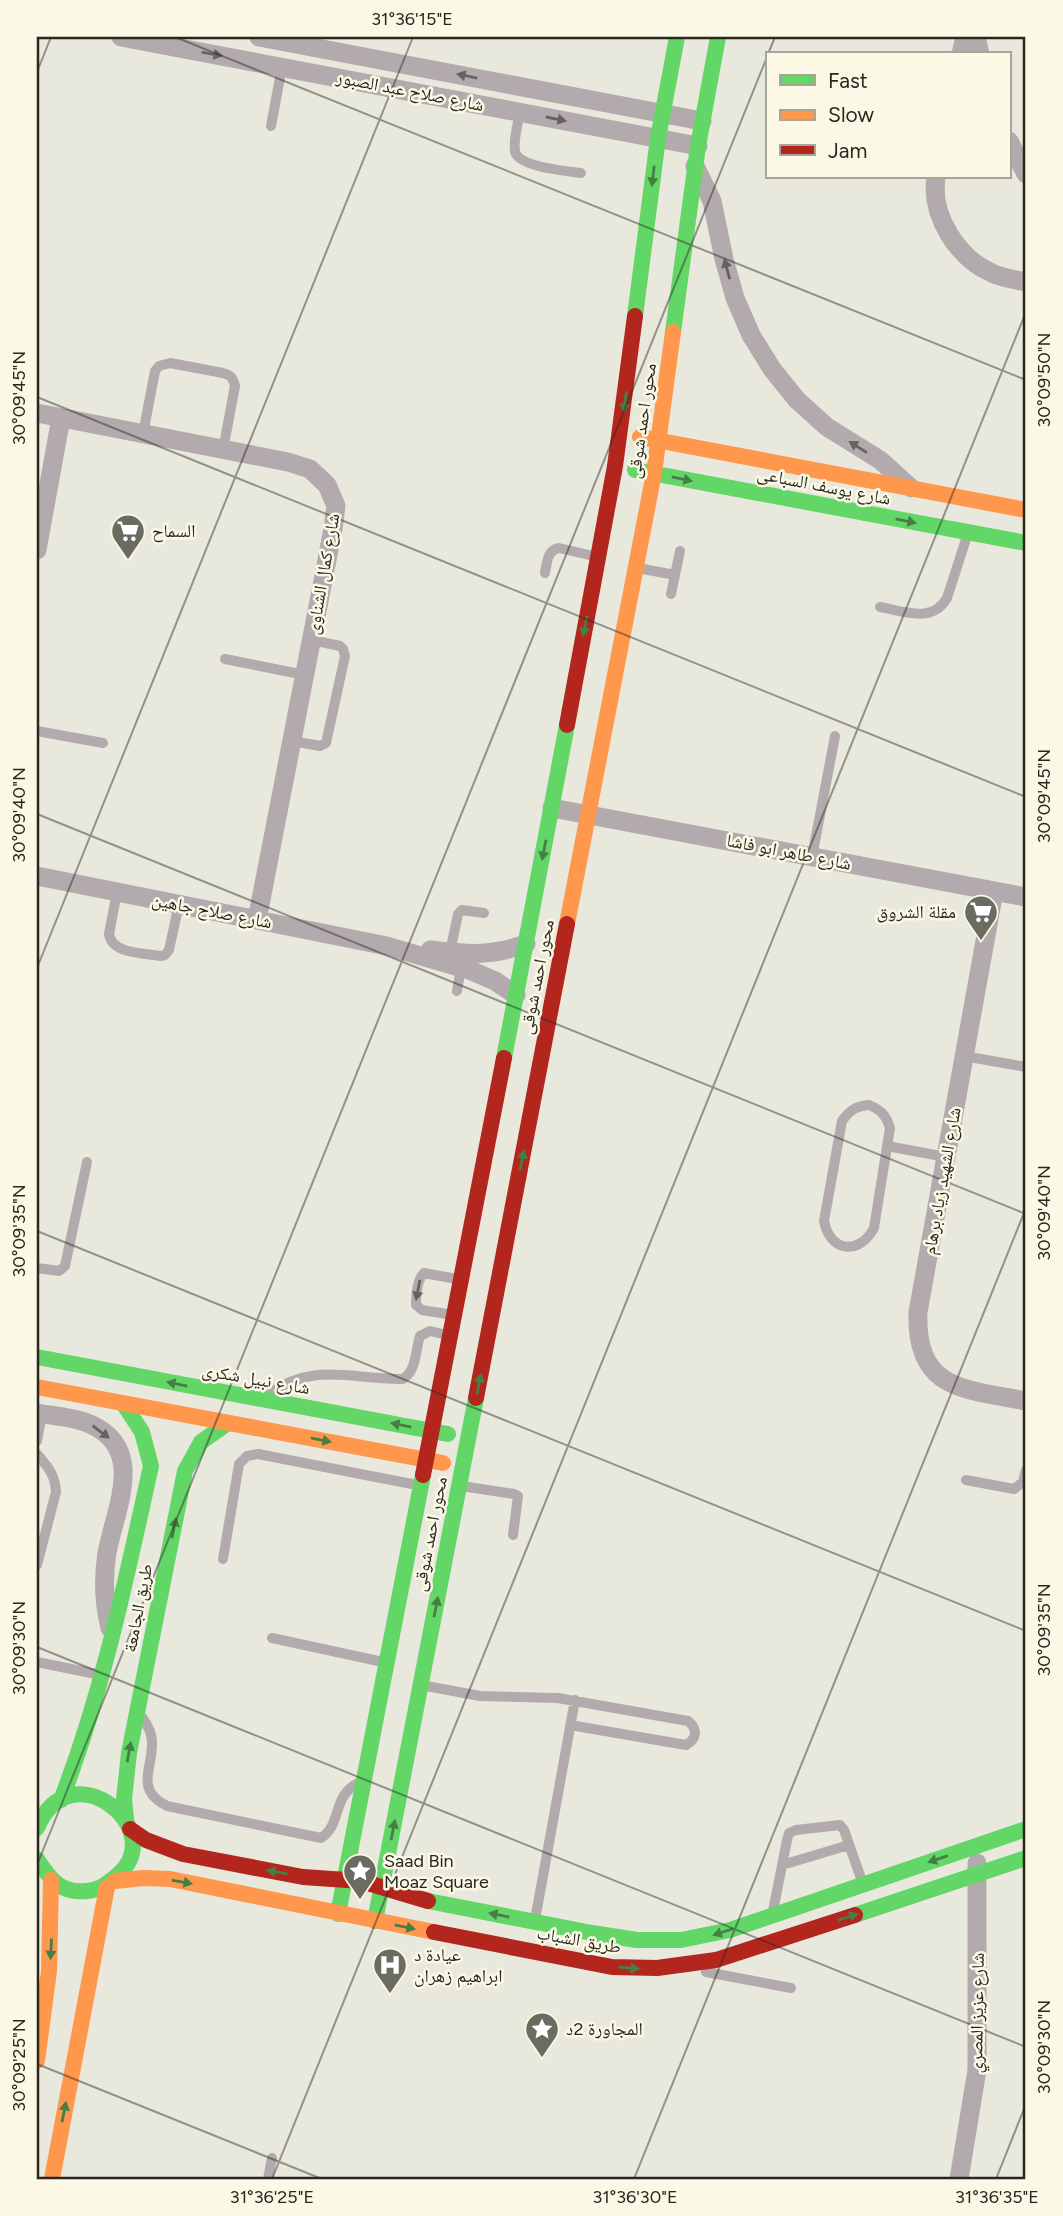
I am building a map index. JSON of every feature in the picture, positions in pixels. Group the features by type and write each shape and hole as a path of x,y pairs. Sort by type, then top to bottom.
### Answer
{"street":[{"name":"شارع صلاح عبد الصبور","path":"121,37 698,146"},
{"name":"شارع صلاح عبد الصبور","path":"259,37 702,121"},
{"name":"محور احمد شوقى","path":"338,1914 552,808 621,433 658,138 677,37"},
{"name":"محور احمد شوقى","path":"376,1922 660,440 695,166 718,37"},
{"path":"1010,143 1026,174"},
{"path":"695,166 712,201 735,298 751,335 772,369 797,400 827,427 880,460 912,488"},
{"path":"936,178 937,205 945,227 957,246 973,262 993,274 1026,282"},
{"name":"شارع كمال الشناوى","path":"37,413 288,462 310,469 327,485 336,506 335,518 257,920"},
{"path":"37,550 61,418"},
{"name":"شارع يوسف السباعى","path":"621,433 1026,510"},
{"name":"شارع يوسف السباعى","path":"615,466 1026,544"},
{"name":"شارع طاهر ابو فاشا","path":"552,808 1026,897"},
{"name":"شارع صلاح جاهين","path":"37,876 456,960 516,995"},
{"name":"شارع الشهيد زياد برهام","path":"995,891 918,1312 917,1335 925,1358 939,1376 959,1389 1026,1401"},
{"name":"شارع صلاح جاهين","path":"456,960 502,952 526,944"},
{"name":"شارع نبيل شكرى","path":"37,1357 468,1438"},
{"path":"37,1387 463,1467"},
{"name":"طريق الجامعة","path":"37,1828 82,1744 162,1462 147,1443 137,1420 123,1403"},
{"path":"291,1435 296,1405"},
{"path":"39,1413 88,1423 103,1431 122,1458 125,1475 123,1491 107,1553 106,1570 106,1604 112,1637"},
{"name":"طريق الجامعة","path":"111,1884 124,1871 130,1857 132,1843 128,1824 126,1776 185,1471 193,1450 208,1433 228,1423"},
{"path":"162,1462 185,1471"},
{"name":"طريق الشباب","path":"51,1803 84,1794 108,1801 146,1840 183,1854 303,1877 345,1879 382,1886 412,1898 619,1938 663,1942 708,1937 1026,1829"},
{"name":"شارع عزيز المصري","path":"959,2179 977,2070 978,1845"},
{"name":"طريق الشباب","path":"42,1870 62,1888 73,1892 85,1893 111,1884 143,1878 170,1880 612,1967 658,1970 681,1968 731,1956 1026,1858"},
{"path":"37,2060 52,1946 42,1870"},
{"path":"52,2179 111,1884"}],"lane":[{"path":"271,126 282,66"},
{"path":"520,112 514,150 517,157 528,164 582,173"},
{"path":"142,434 155,370 159,366 170,363 229,374 234,379 235,386 223,450"},
{"path":"880,607 925,615 942,607 968,533"},
{"path":"545,573 550,552 554,549 598,557"},
{"path":"671,593 680,551"},
{"path":"636,568 675,575"},
{"path":"292,741 320,746 326,743 345,656 344,649 340,646 312,640"},
{"path":"225,659 305,675"},
{"path":"37,731 103,743"},
{"path":"813,857 835,736"},
{"path":"117,892 109,934 113,945 160,956 169,950 179,904"},
{"path":"457,991 458,914 462,910 484,913"},
{"path":"964,1056 1026,1067"},
{"path":"869,1105 879,1109 887,1117 890,1128 887,1146 874,1227 868,1238 858,1246 846,1247 834,1243 826,1233 824,1221 842,1121 848,1111 869,1105"},
{"path":"887,1146 946,1157"},
{"path":"37,1268 59,1271 65,1266 88,1162"},
{"path":"455,1315 418,1308 415,1300 419,1280 424,1273 461,1280"},
{"path":"260,1399 281,1385 305,1376 330,1373 402,1379 409,1375 413,1368 420,1336 430,1331 451,1335"},
{"path":"37,1441 39,1413"},
{"path":"37,1454 50,1467 56,1492 37,1565"},
{"path":"223,1559 239,1464 247,1456 258,1454 421,1486"},
{"path":"966,1480 1014,1489 1023,1482 1026,1470"},
{"path":"459,1485 518,1496 513,1535"},
{"path":"272,1638 387,1662"},
{"path":"37,1662 101,1675"},
{"path":"421,1685 480,1696 575,1700 688,1721 696,1731 695,1737 686,1745 570,1725"},
{"path":"535,1922 575,1700"},
{"path":"137,1710 145,1720 152,1742 147,1783 150,1793 157,1801 167,1806 321,1838 329,1833 344,1794 364,1780"},
{"path":"772,1915 786,1840 789,1833 796,1830 840,1825 863,1884"},
{"path":"782,1865 849,1845"},
{"path":"681,1968 791,1988"},
{"path":"268,2179 272,2158"}],"traffic: fast":[{"path":"635,316 658,138 677,37"},
{"path":"673,332 698,146 718,37"},
{"path":"635,470 1026,543"},
{"path":"504,1058 567,725"},
{"path":"37,1357 448,1434"},
{"path":"375,1921 476,1398"},
{"path":"61,1800 101,1677 151,1466 142,1432 123,1403"},
{"path":"126,1819 124,1799 129,1753 185,1471 201,1442 228,1423"},
{"path":"338,1914 423,1475"},
{"path":"37,1828 52,1805 71,1795 91,1796 109,1804 124,1818 132,1836 131,1856 119,1874 92,1890 70,1890 57,1884 37,1859"},
{"path":"428,1901 637,1940 681,1940 730,1930 1026,1829"},
{"path":"855,1915 1026,1858"}],"traffic: slow":[{"path":"567,924 654,473 673,332"},
{"path":"640,437 1026,510"},
{"path":"37,1387 443,1463"},
{"path":"115,1881 170,1879 434,1932"},
{"path":"37,2061 49,1971 51,1880"},
{"path":"52,2179 107,1887"}],"traffic: jam":[{"path":"567,725 615,466 635,316"},
{"path":"476,1398 567,924"},
{"path":"423,1475 504,1058"},
{"path":"130,1829 146,1840 183,1854 303,1877 361,1881 428,1901"},
{"path":"434,1932 612,1967 657,1968 716,1960 855,1915"}],"place":[{"name":"السماح","path":"128,561"},
{"name":"مقلة الشروق","path":"981,942"},
{"name":"Saad Bin Moaz Square","path":"360,1901"},
{"name":"عيادة د ابراهيم زهران","path":"390,1995"},
{"name":"المجاورة 2د","path":"542,2059"}]}
